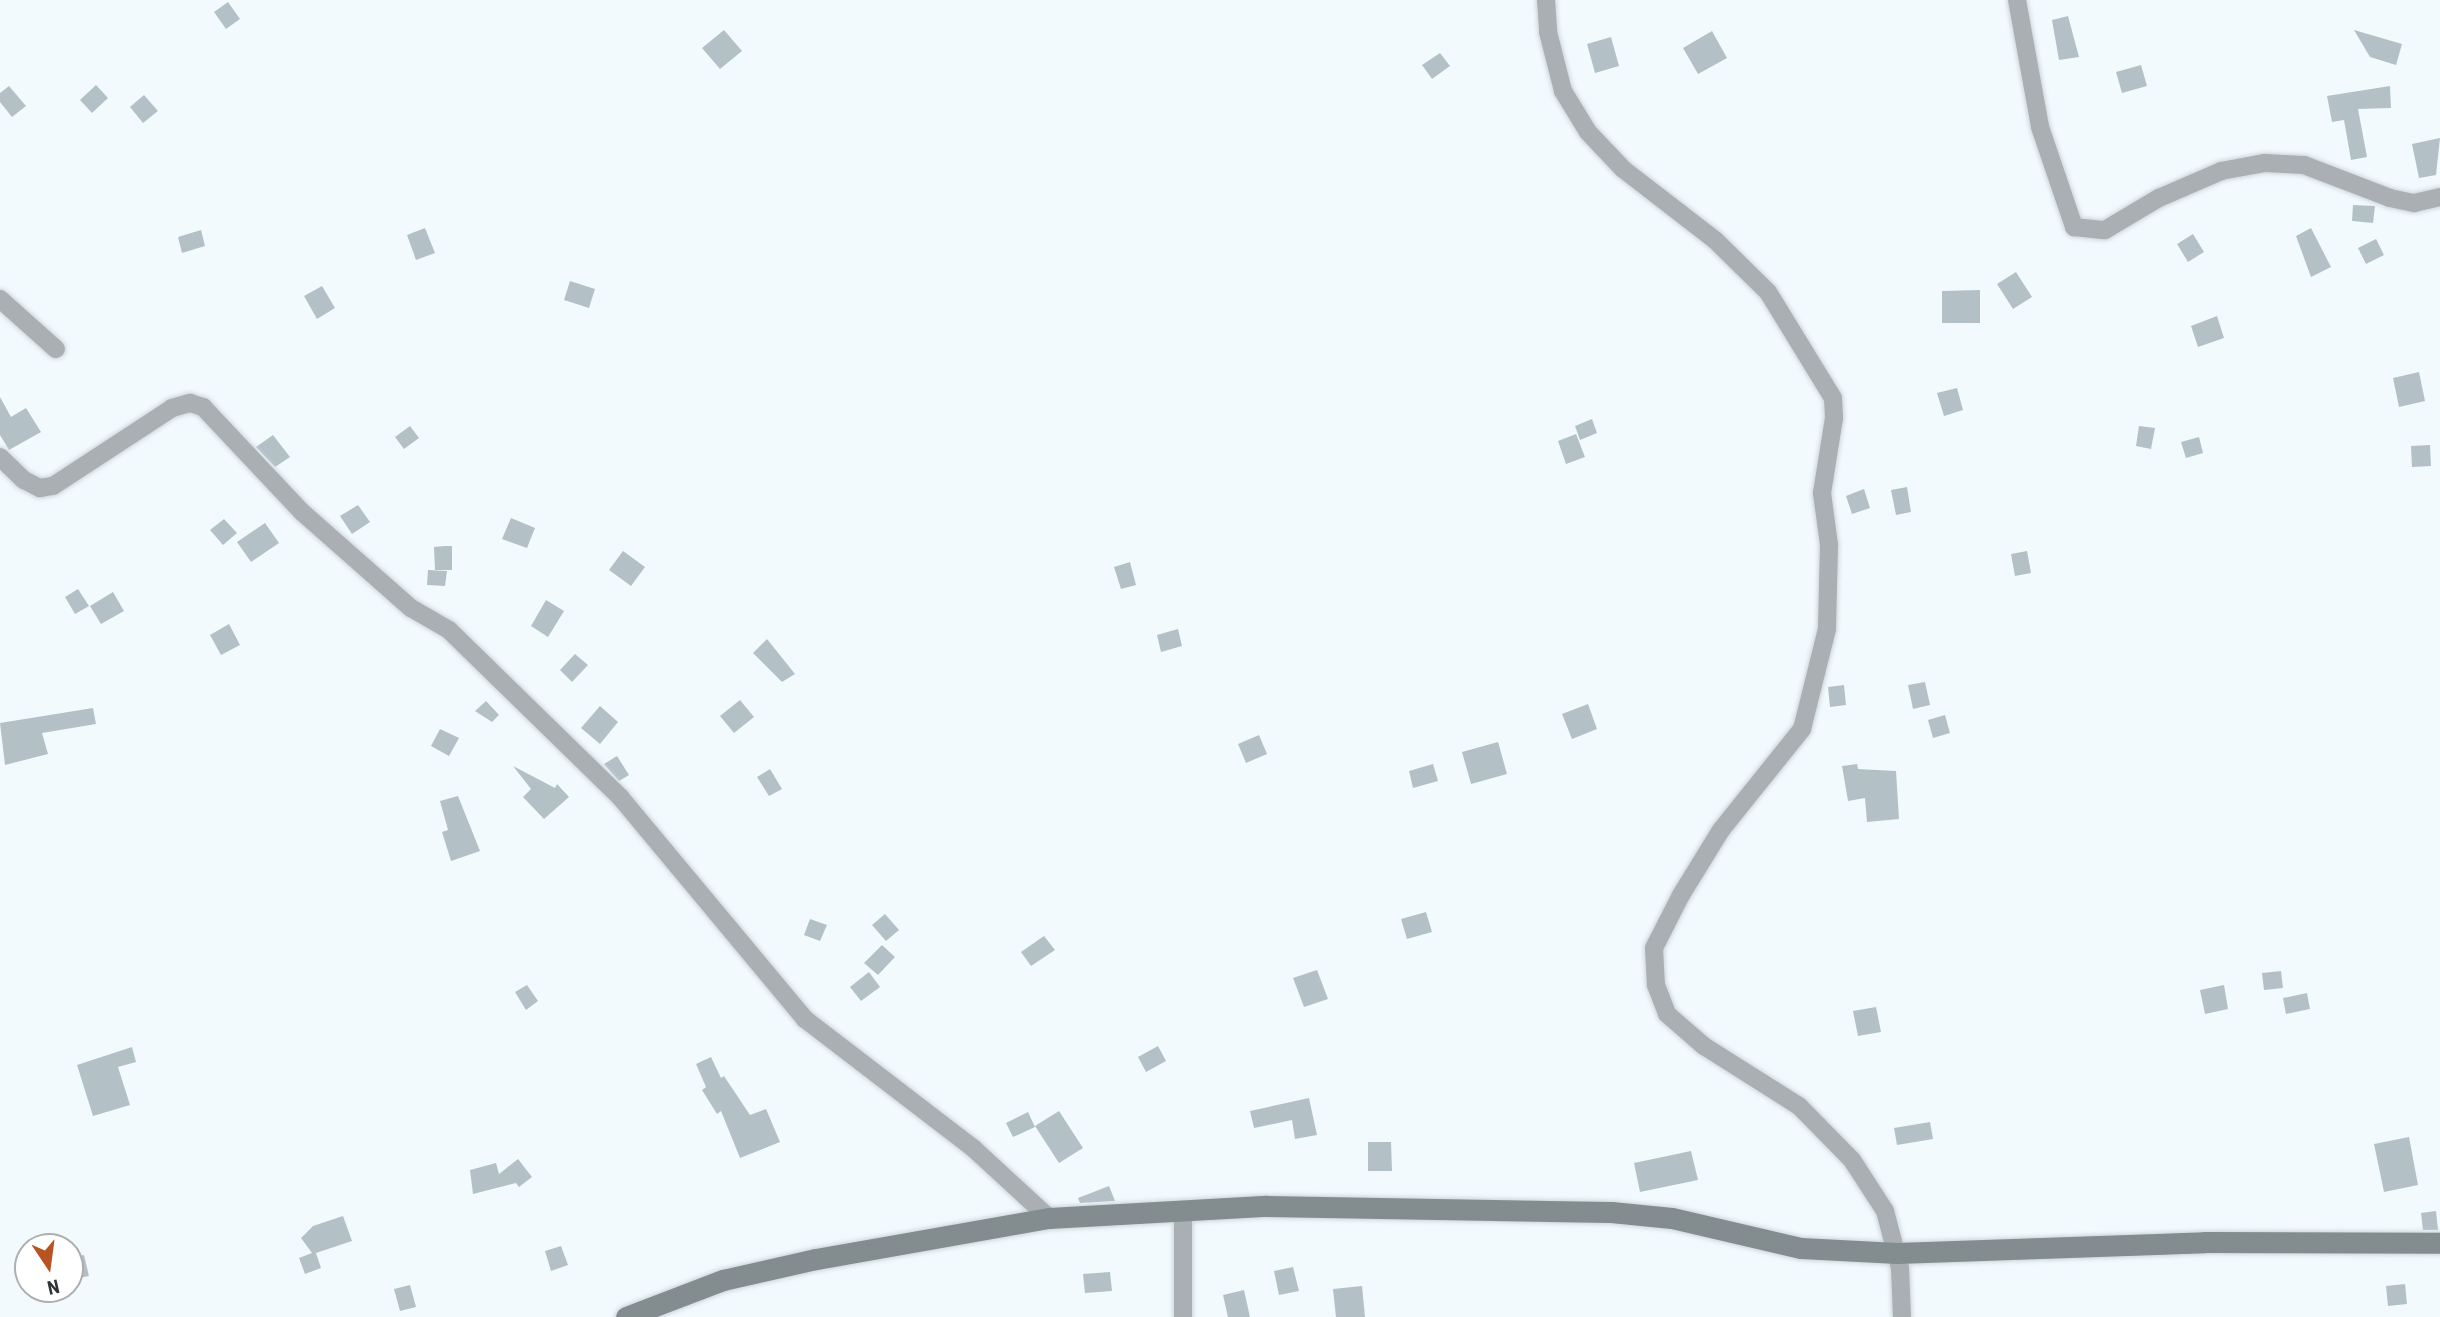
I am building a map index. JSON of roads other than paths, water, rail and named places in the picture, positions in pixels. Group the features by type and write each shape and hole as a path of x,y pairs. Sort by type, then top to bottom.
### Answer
{"street":[{"path":"1546,0 1548,32 1563,91 1588,132 1623,169 1715,240 1768,292 1833,398 1834,418 1822,494 1829,545 1828,629 1802,729 1721,830 1681,895 1654,948 1656,985 1667,1014 1685,1030 1799,1106 1852,1160 1885,1211 1896,1253 1902,1317"},
{"path":"2017,0 2040,127 2074,227 2105,230 2158,198 2221,171 2265,163 2304,165 2390,198 2414,203 2440,197"},
{"path":"0,299 56,349"},
{"path":"0,457 24,480 40,488 53,486 172,408 190,403 203,407 302,512 411,608 449,630 620,797 806,1019 973,1148 1049,1219"},
{"path":"626,1317 723,1280 816,1259 1049,1219 1267,1206 1611,1212 1672,1218 1801,1248 1896,1253 2204,1242 2440,1243"},
{"path":"1183,1211 1183,1317"}]}
